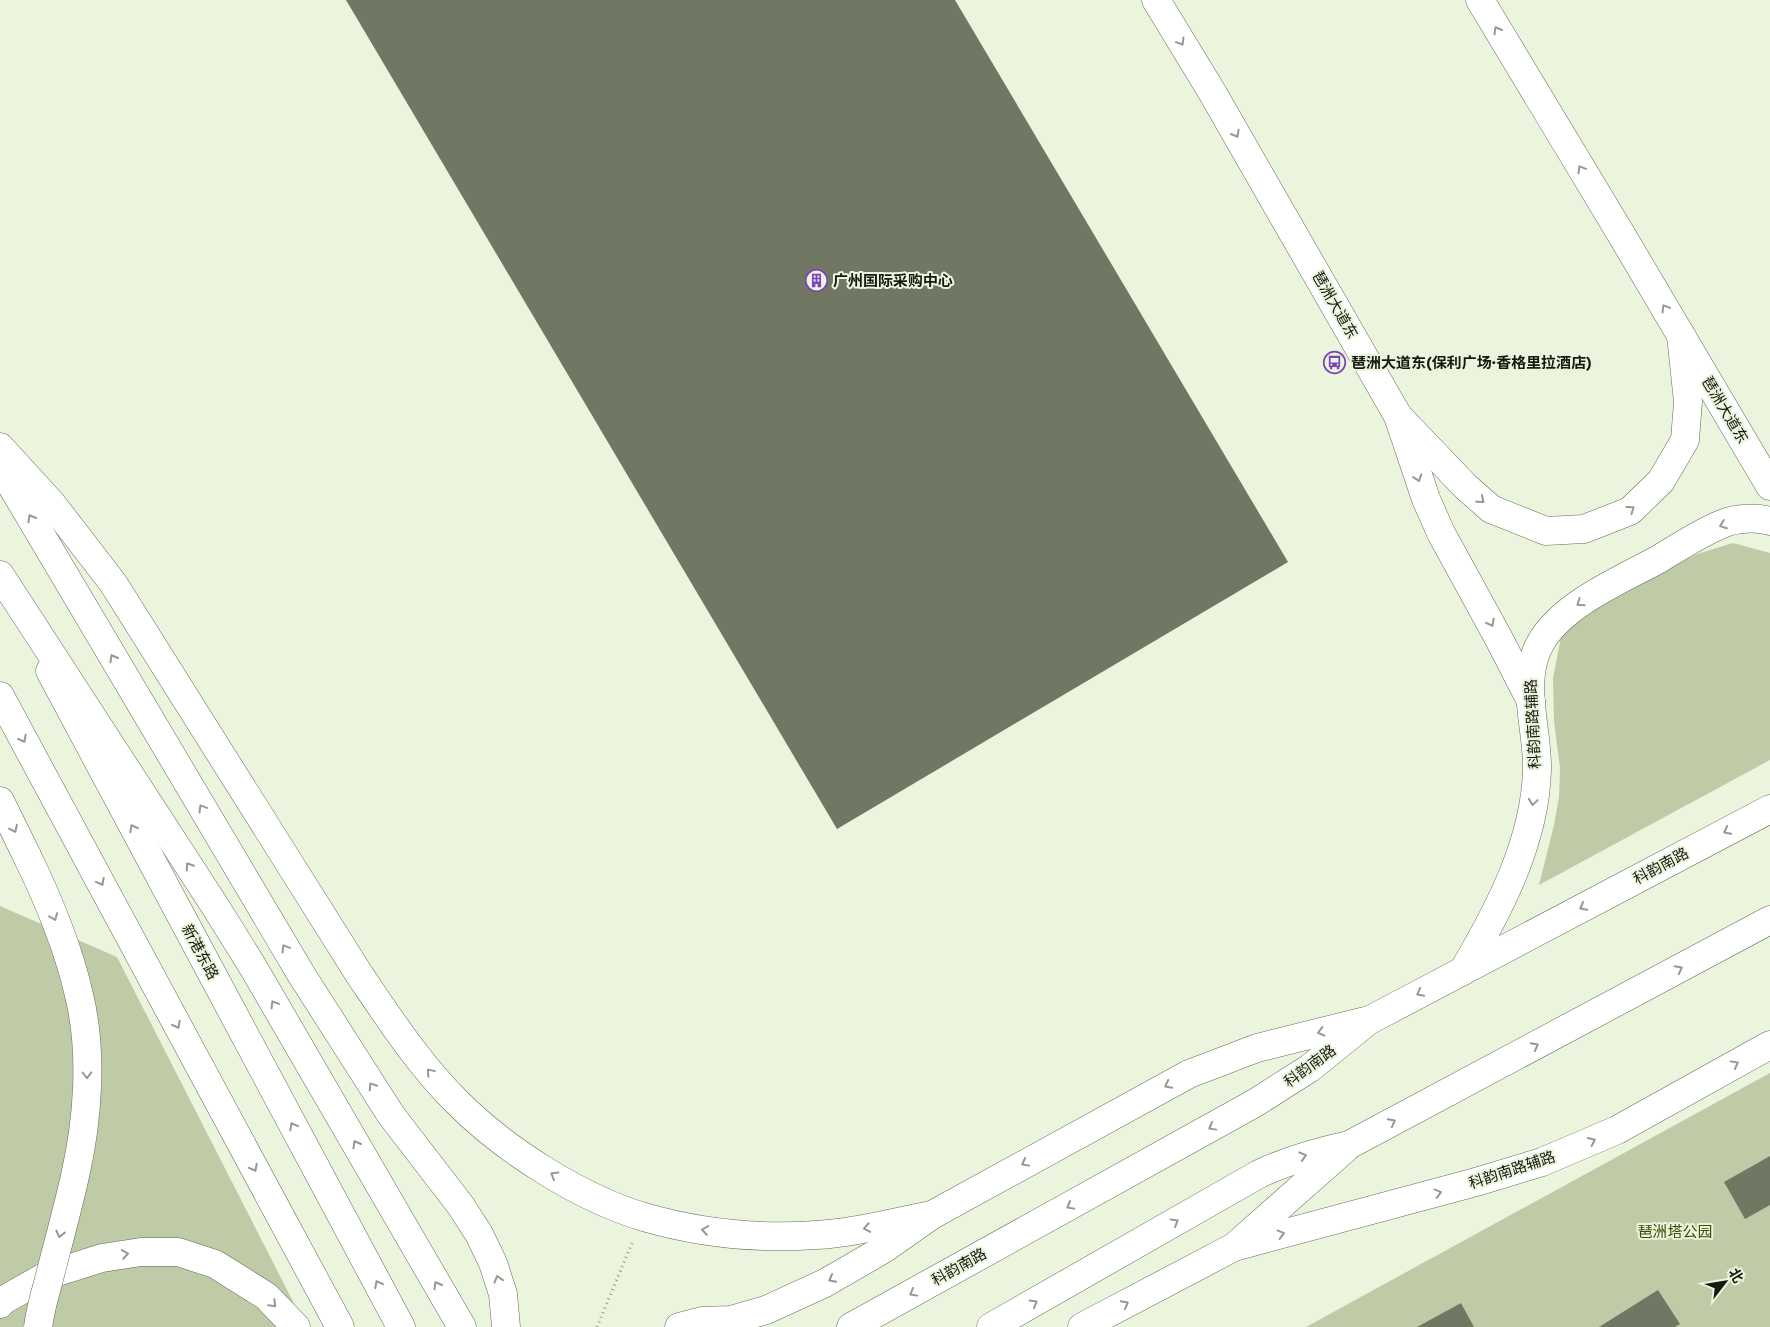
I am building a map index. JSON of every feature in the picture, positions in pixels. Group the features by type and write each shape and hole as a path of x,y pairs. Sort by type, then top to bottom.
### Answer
{"main road":[{"name":"琶洲大道东","path":"1156,0 1212,92 1398,416 1426,499 1441,533 1531,701"},
{"name":"琶洲大道东","path":"1480,0 1770,486"},
{"path":"1398,416 1466,487 1491,509 1546,531 1584,529 1630,511 1661,481 1685,440 1688,402 1681,335"},
{"path":"0,447 52,504 112,583 359,974 398,1030 430,1073 458,1103 496,1136 535,1164 614,1207 675,1225 737,1234 817,1235 850,1231 932,1215"},
{"path":"0,466 301,974 385,1107 461,1206 479,1234 493,1263 503,1294 506,1327"},
{"name":"科韵南路辅路","path":"1463,970 1483,938 1498,908 1514,872 1524,842 1532,807 1537,771 1536,738 1529,682 1536,651 1543,637 1567,612 1583,601 1722,524 1750,519 1770,522"},
{"path":"0,576 253,967 462,1327"},
{"name":"新港东路","path":"0,576 401,1327"},
{"path":"0,696 340,1327"},
{"path":"0,801 46,894 73,971 80,997 85,1036 87,1075 83,1136 38,1327"},
{"name":"科韵南路","path":"852,1327 1255,1103 1310,1068 1368,1021 1770,809"},
{"path":"1082,1327 1234,1247 1349,1145 1770,920"},
{"path":"679,1327 702,1321 731,1320 766,1310 794,1298 854,1268 904,1236 932,1215 1189,1074 1257,1048 1368,1021"},
{"name":"科韵南路辅路","path":"1234,1247 1476,1182 1542,1162 1617,1130 1770,1045"},
{"path":"991,1327 1259,1174 1302,1157 1349,1145"},
{"path":"0,1304 2,1301 48,1275 102,1258 141,1252 178,1252 215,1264 266,1296 296,1327"}],"path":[{"path":"597,1327 635,1238"}],"green space":[{"path":"1733,543 1770,553 1770,760 1539,885 1559,797 1560,768 1554,722 1553,678 1561,637 1588,613 1649,579 1697,554"},
{"path":"0,906 117,957 306,1327 0,1327"},
{"name":"琶洲塔公园","path":"1770,1073 1770,1327 1306,1327"}],"building":[{"name":"广州国际采购中心","path":"346,0 955,0 1288,562 837,829"},
{"path":"1770,1156 1770,1205 1745,1219 1724,1182"},
{"path":"1658,1290 1680,1324 1675,1327 1599,1327"},
{"path":"1461,1303 1474,1327 1417,1327"}],"place":[{"name":"广州国际采购中心","path":"817,281"},
{"name":"琶洲大道东(保利广场·香格里拉酒店)","path":"1335,363"}]}
